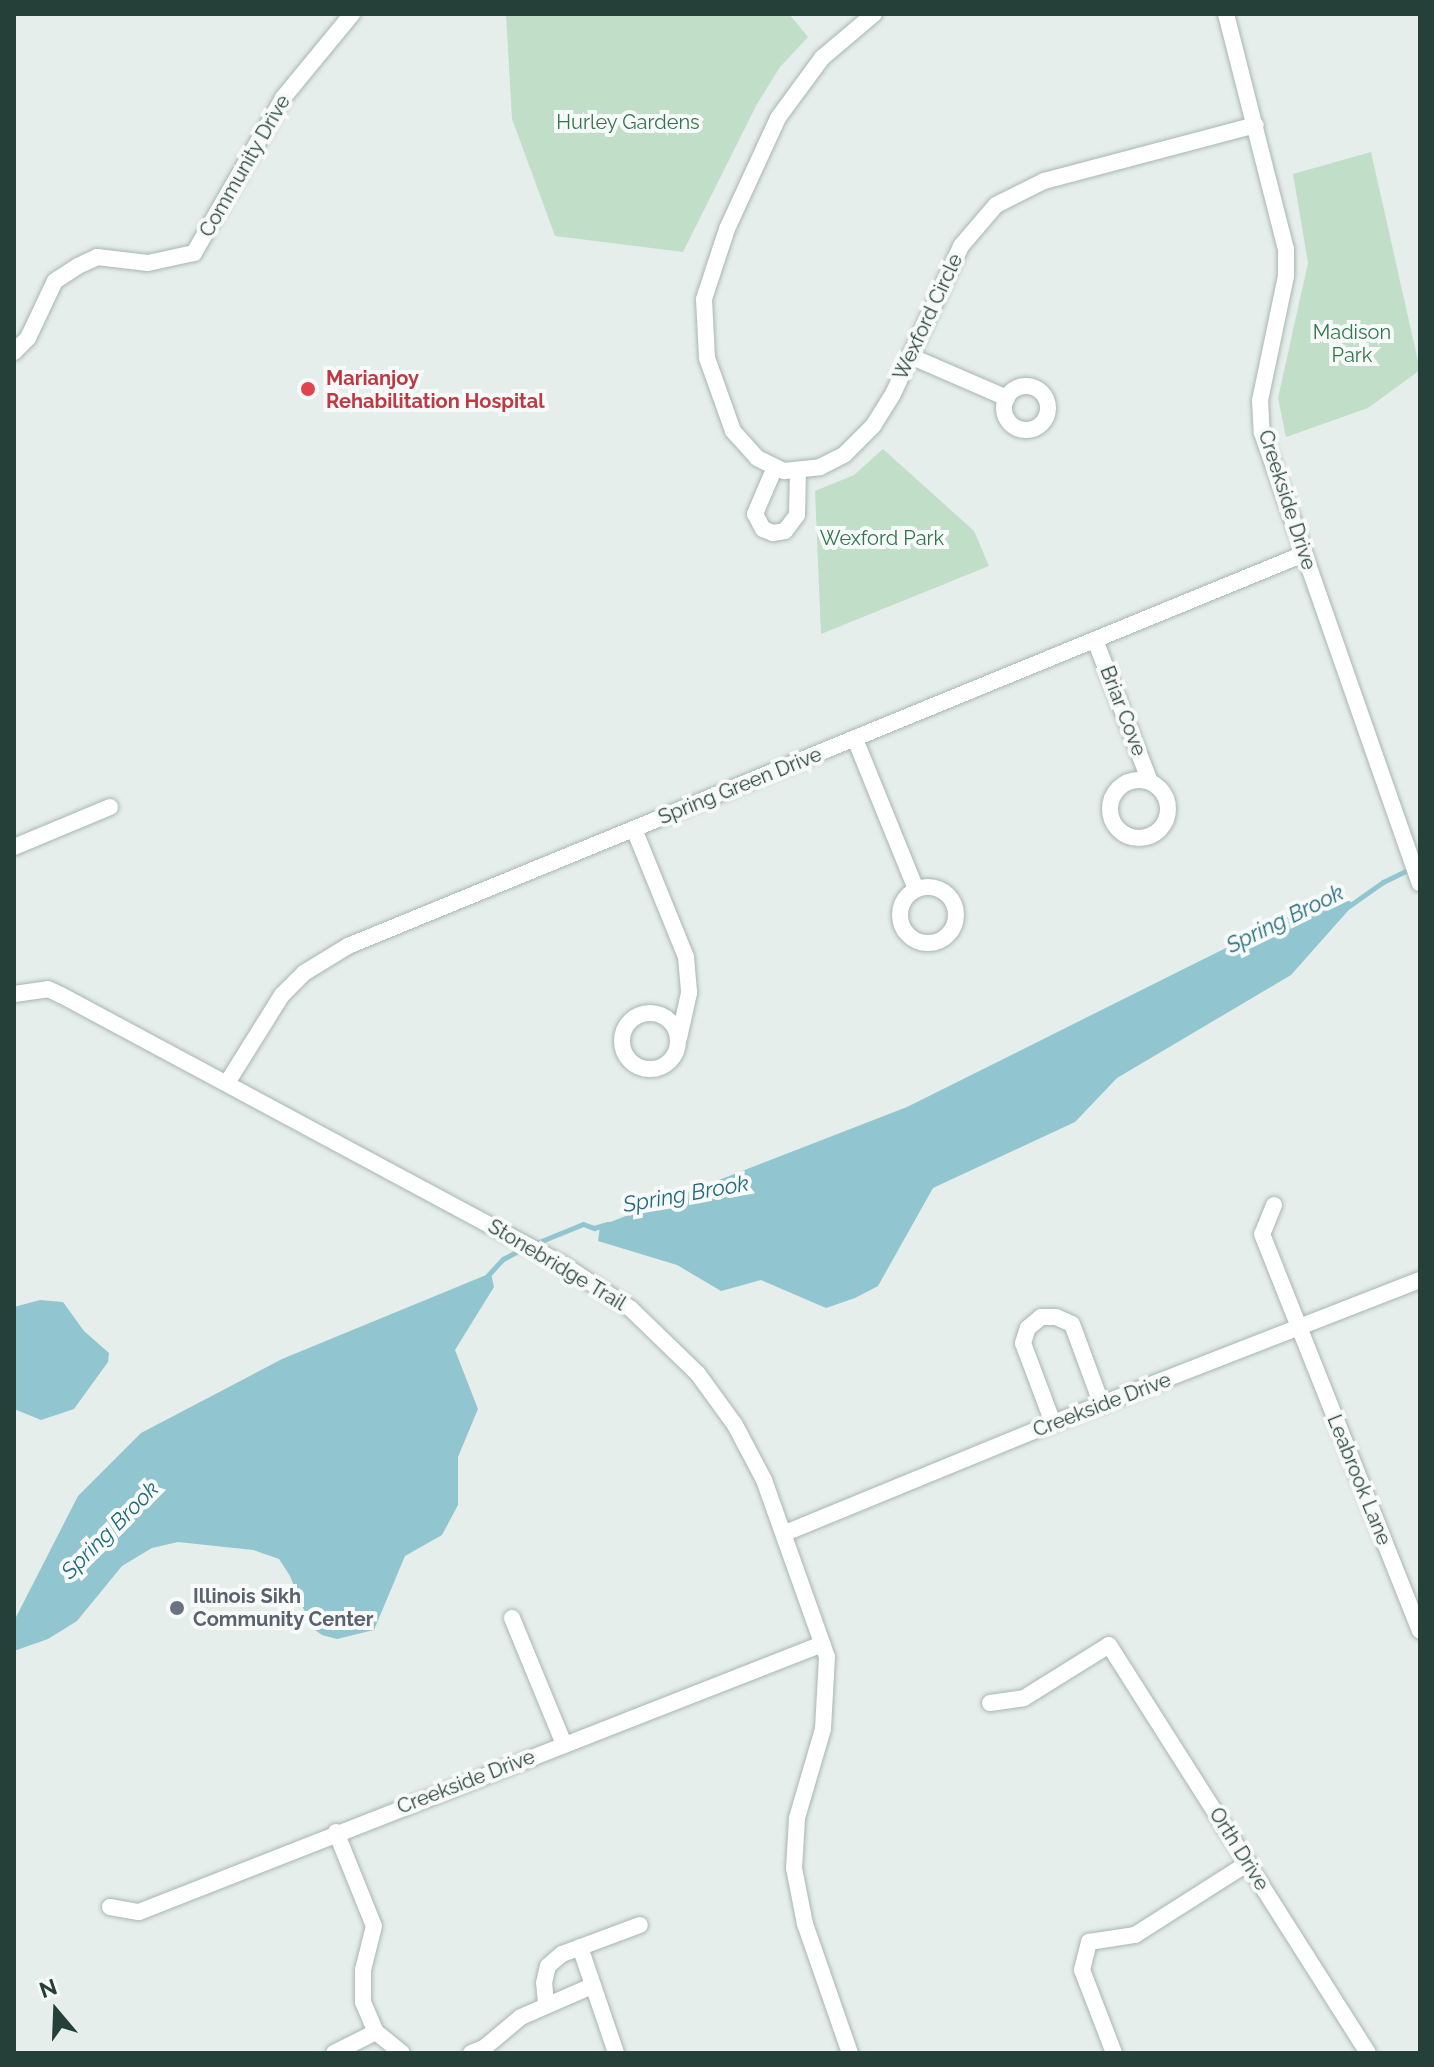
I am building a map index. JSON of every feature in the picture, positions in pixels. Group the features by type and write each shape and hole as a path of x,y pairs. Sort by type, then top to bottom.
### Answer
{"street":[{"name":"Community Drive","path":"14,352 28,338 55,281 78,266 97,257 148,263 194,253 283,98 352,14"},
{"path":"775,467 755,514 763,529 773,533 785,531 797,515 798,472 775,467 757,458 733,431 707,358 704,299 721,243 778,118 822,58 874,14"},
{"name":"Creekside Drive","path":"1226,14 1285,236 1287,263 1262,378 1260,418 1266,445 1420,883"},
{"name":"Wexford Circle","path":"798,472 820,467 860,442 886,405 961,246 982,219 1012,194 1044,181 1256,125"},
{"path":"910,356 1007,398"},
{"name":"Spring Green Drive","path":"227,1083 282,995 329,956 1304,554"},
{"name":"Briar Cove","path":"1095,640 1150,782"},
{"path":"855,739 916,889"},
{"path":"14,847 110,807"},
{"path":"634,829 686,957 689,993 679,1038"},
{"name":"Stonebridge Trail","path":"14,994 48,989 562,1264 631,1309 698,1374 750,1451 785,1533 827,1657 825,1709 796,1822 794,1868 805,1924 850,2053"},
{"name":"Leabrook Lane","path":"1274,1205 1262,1234 1420,1631"},
{"name":"Creekside Drive","path":"785,1533 1053,1423 1420,1280"},
{"path":"1053,1423 1023,1343 1028,1328 1041,1317 1056,1317 1072,1324 1102,1405"},
{"path":"512,1618 564,1744"},
{"name":"Creekside Drive","path":"110,1907 139,1912 336,1832 822,1644"},
{"name":"Orth Drive","path":"990,1703 1024,1698 1109,1645 1368,2053"},
{"path":"336,1832 374,1926 363,1970 363,2002 376,2032 402,2053"},
{"path":"1114,2053 1082,1970 1089,1942 1135,1935 1248,1863"},
{"path":"546,2004 544,1983 548,1966 580,1947 640,1925"},
{"path":"580,1947 616,2053"},
{"path":"471,2053 484,2048 521,2017 592,1986"},
{"path":"334,2053 355,2046 376,2032"}],"green space":[{"name":"Hurley Gardens","path":"506,14 789,14 808,37 780,67 757,104 683,252 555,236 512,119"},
{"name":"Madison Park","path":"1371,152 1420,370 1368,408 1286,437 1278,398 1308,263 1293,174"},
{"name":"Wexford Park","path":"883,449 974,531 989,566 821,634 815,491 854,475"}],"water":[{"path":"1330,896 1342,896 1354,904 1291,975 1117,1078 1075,1122 933,1188 878,1286 855,1298 826,1308 761,1280 721,1291 677,1265 598,1241 600,1226 907,1107"},
{"path":"491,1273 494,1287 455,1350 478,1409 458,1457 458,1505 442,1535 405,1556 374,1630 337,1639 322,1635 311,1627 290,1576 279,1559 253,1550 178,1542 152,1548 122,1566 77,1621 48,1639 14,1651 14,1621 78,1496 141,1433 282,1359"},
{"path":"40,1300 63,1302 84,1331 109,1353 108,1362 74,1409 41,1420 14,1409 14,1307"}],"waterway":[{"name":"Spring Brook","path":"1349,906 1383,882 1412,868"},
{"name":"Spring Brook","path":"534,1244 583,1224 594,1228 607,1224"},
{"name":"Spring Brook","path":"488,1275 503,1259 524,1248"}],"place":[{"name":"Marianjoy Rehabilitation Hospital","path":"308,389"},
{"name":"Illinois Sikh Community Center","path":"177,1608"}]}
